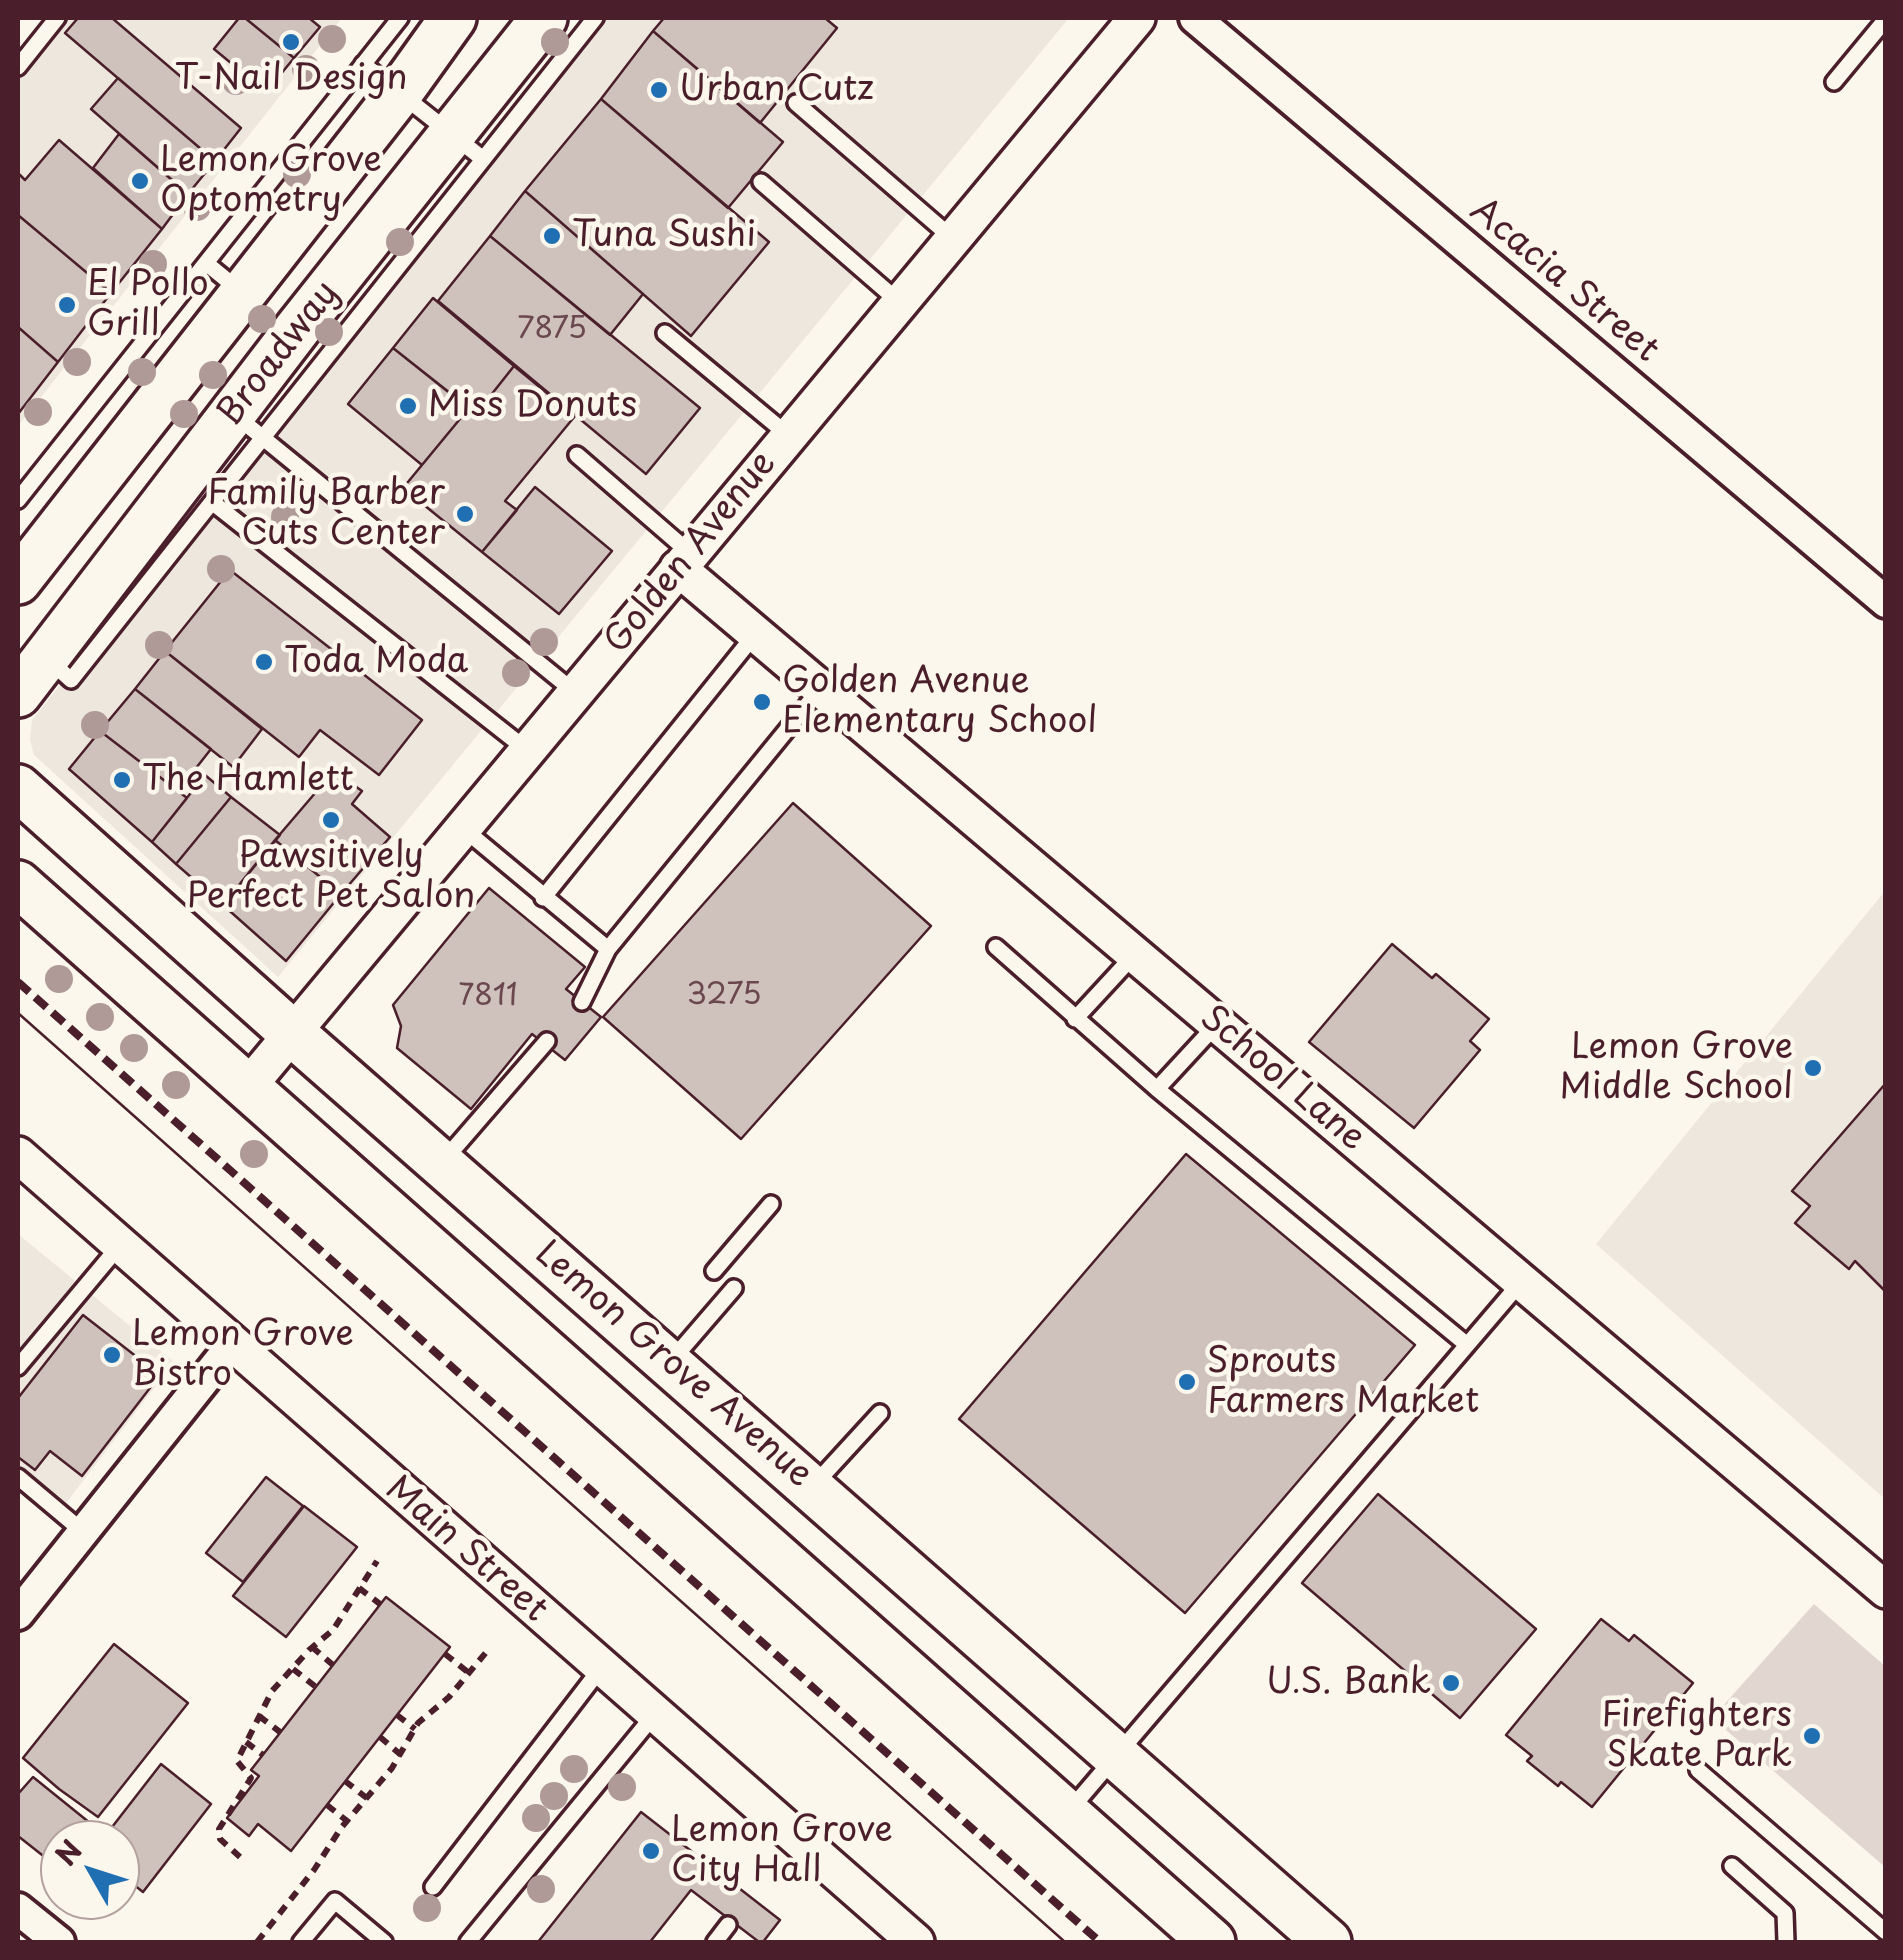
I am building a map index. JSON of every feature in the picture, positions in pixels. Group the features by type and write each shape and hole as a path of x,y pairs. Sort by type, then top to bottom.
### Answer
{"main road":[{"name":"Broadway","path":"18,581 400,92 453,18"},
{"name":"Broadway","path":"18,694 248,425 468,147 544,18"},
{"name":"Lemon Grove Avenue","path":"18,788 292,1034 1328,1942"},
{"path":"18,884 1212,1942"}],"street":[{"name":"Golden Avenue","path":"246,1089 1137,18"},
{"name":"Acacia Street","path":"1195,18 1886,602"},
{"name":"School Lane","path":"684,560 756,633 1886,1590"},
{"name":"Main Street","path":"18,1155 916,1942"},
{"path":"18,1614 232,1345"},
{"path":"18,1910 58,1942"}],"lane":[{"path":"18,67 57,18"},
{"path":"18,500 400,18"},
{"path":"363,64 468,147 596,18"},
{"path":"1834,82 1886,19"},
{"path":"796,103 952,237"},
{"path":"760,182 898,302"},
{"path":"206,263 242,292"},
{"path":"666,333 788,435"},
{"path":"46,657 71,680 212,502 248,425 577,694"},
{"path":"577,455 684,560"},
{"path":"212,502 529,752"},
{"path":"542,898 756,633"},
{"path":"582,1002 608,949 821,688"},
{"path":"464,830 608,949"},
{"path":"996,947 1075,1020 1466,1344"},
{"path":"1075,1020 1134,954"},
{"path":"1157,1089 1217,1024"},
{"path":"442,1162 548,1041"},
{"path":"714,1271 771,1204"},
{"path":"18,1367 120,1245"},
{"path":"1067,1814 1520,1282"},
{"path":"670,1363 734,1288"},
{"path":"811,1488 880,1413"},
{"path":"18,1477 81,1530"},
{"path":"433,1887 601,1668"},
{"path":"468,1942 654,1715"},
{"path":"1698,1770 1886,1932"},
{"path":"1732,1866 1786,1913 1786,1942"},
{"path":"301,1942 335,1901 384,1942"},
{"path":"715,1942 728,1925"}],"path":[{"path":"240,1857 220,1839 218,1828 251,1778 237,1761 272,1690 345,1616 377,1562"},
{"path":"359,1588 380,1604"},
{"path":"312,1648 333,1664"},
{"path":"257,1942 347,1821 368,1799 415,1729 488,1650"},
{"path":"445,1654 468,1673"},
{"path":"294,1669 316,1687"},
{"path":"397,1715 415,1729"},
{"path":"259,1716 280,1732"},
{"path":"380,1738 401,1754"},
{"path":"246,1742 262,1754"},
{"path":"345,1781 368,1799"},
{"path":"327,1805 347,1821"}],"shaded area":[{"path":"67,18 342,18 18,426 18,81"},
{"path":"592,18 1069,18 278,977 34,755 30,740 32,720"},
{"name":"Lemon Grove Middle School","path":"1885,891 1885,1499 1596,1244"},
{"path":"18,1234 174,1362 63,1507 18,1465"},
{"path":"1814,1604 1885,1666 1885,1867 1712,1718"}],"building":[{"path":"78,18 112,18 241,128 215,161 65,33"},
{"path":"239,18 245,18 294,58 266,92 214,49"},
{"name":"T-Nail Design","path":"245,18 309,18 320,27 294,58"},
{"path":"664,18 825,18 837,28 760,123 653,31"},
{"path":"653,31 783,142 728,208 601,99"},
{"path":"118,78 215,161 188,194 91,109"},
{"path":"601,99 769,242 691,336 525,191"},
{"name":"Lemon Grove Optometry","path":"119,134 188,194 162,229 93,168"},
{"path":"59,140 162,229 111,293 18,215 18,173 25,180"},
{"path":"525,191 643,294 610,335 490,236"},
{"path":"18,215 111,293 58,362 18,327"},
{"path":"490,236 700,408 646,474 438,301"},
{"path":"433,298 514,366 476,414 393,348"},
{"path":"18,327 58,362 18,414"},
{"name":"Miss Donuts","path":"393,348 469,408 422,465 348,404"},
{"path":"514,366 575,416 505,501 517,510 482,552 403,488 469,408 476,414"},
{"path":"535,487 612,551 559,614 482,552"},
{"name":"Toda Moda","path":"230,570 422,720 379,775 320,730 299,757 165,651"},
{"path":"165,651 262,729 233,767 135,689"},
{"path":"135,689 211,749 178,791 100,731"},
{"name":"The Hamlett","path":"100,731 187,798 152,842 69,769"},
{"name":"Pawsitively Perfect Pet Salon","path":"334,771 362,791 352,804 390,837 341,894 275,840"},
{"path":"205,775 231,797 176,864 152,842"},
{"path":"231,797 280,835 223,905 176,864"},
{"path":"793,803 931,926 741,1139 603,1017"},
{"path":"275,840 341,894 286,961 223,905"},
{"path":"489,888 585,967 566,989 601,1017 565,1060 532,1034 471,1109 397,1048 401,1026 393,1005"},
{"path":"1392,944 1432,978 1436,974 1489,1019 1470,1041 1480,1050 1414,1128 1309,1042"},
{"path":"1886,1083 1886,1292 1855,1261 1849,1269 1795,1223 1810,1206 1792,1191"},
{"name":"Sprouts Farmers Market","path":"1186,1154 1415,1345 1185,1613 959,1419"},
{"path":"83,1315 160,1375 82,1476 50,1451 35,1470 18,1457 18,1398"},
{"path":"266,1477 303,1506 243,1582 206,1553"},
{"path":"1378,1494 1536,1629 1460,1718 1302,1583"},
{"path":"304,1506 357,1547 286,1637 233,1596"},
{"path":"386,1597 450,1647 291,1851 258,1824 249,1836 227,1818 259,1776 251,1770"},
{"path":"1601,1619 1629,1641 1634,1635 1693,1683 1592,1807 1527,1761 1532,1756 1506,1735"},
{"path":"114,1644 188,1703 98,1817 23,1758"},
{"path":"161,1764 211,1804 143,1892 140,1820 118,1820"},
{"path":"33,1777 86,1820 40,1820 40,1853 18,1836 18,1794"},
{"name":"Lemon Grove City Hall","path":"641,1812 780,1920 763,1942 691,1890 650,1942 538,1942"}],"tram line":[{"path":"18,1013 1065,1942"}],"railway":[{"path":"18,982 1100,1942"}],"place":[{"name":"T-Nail Design","path":"291,42"},
{"name":"Urban Cutz","path":"659,90"},
{"name":"Lemon Grove Optometry","path":"140,181"},
{"name":"Tuna Sushi","path":"552,236"},
{"name":"El Pollo Grill","path":"67,305"},
{"name":"Miss Donuts","path":"408,406"},
{"name":"Family Barber Cuts Center","path":"465,514"},
{"name":"Toda Moda","path":"264,662"},
{"name":"Golden Avenue Elementary School","path":"762,702"},
{"name":"The Hamlett","path":"122,780"},
{"name":"Pawsitively Perfect Pet Salon","path":"331,820"},
{"name":"Lemon Grove Middle School","path":"1813,1068"},
{"name":"Lemon Grove Bistro","path":"112,1355"},
{"name":"Sprouts Farmers Market","path":"1187,1382"},
{"name":"U.S. Bank","path":"1451,1683"},
{"name":"Firefighters Skate Park","path":"1812,1736"},
{"name":"Lemon Grove City Hall","path":"651,1851"}]}
